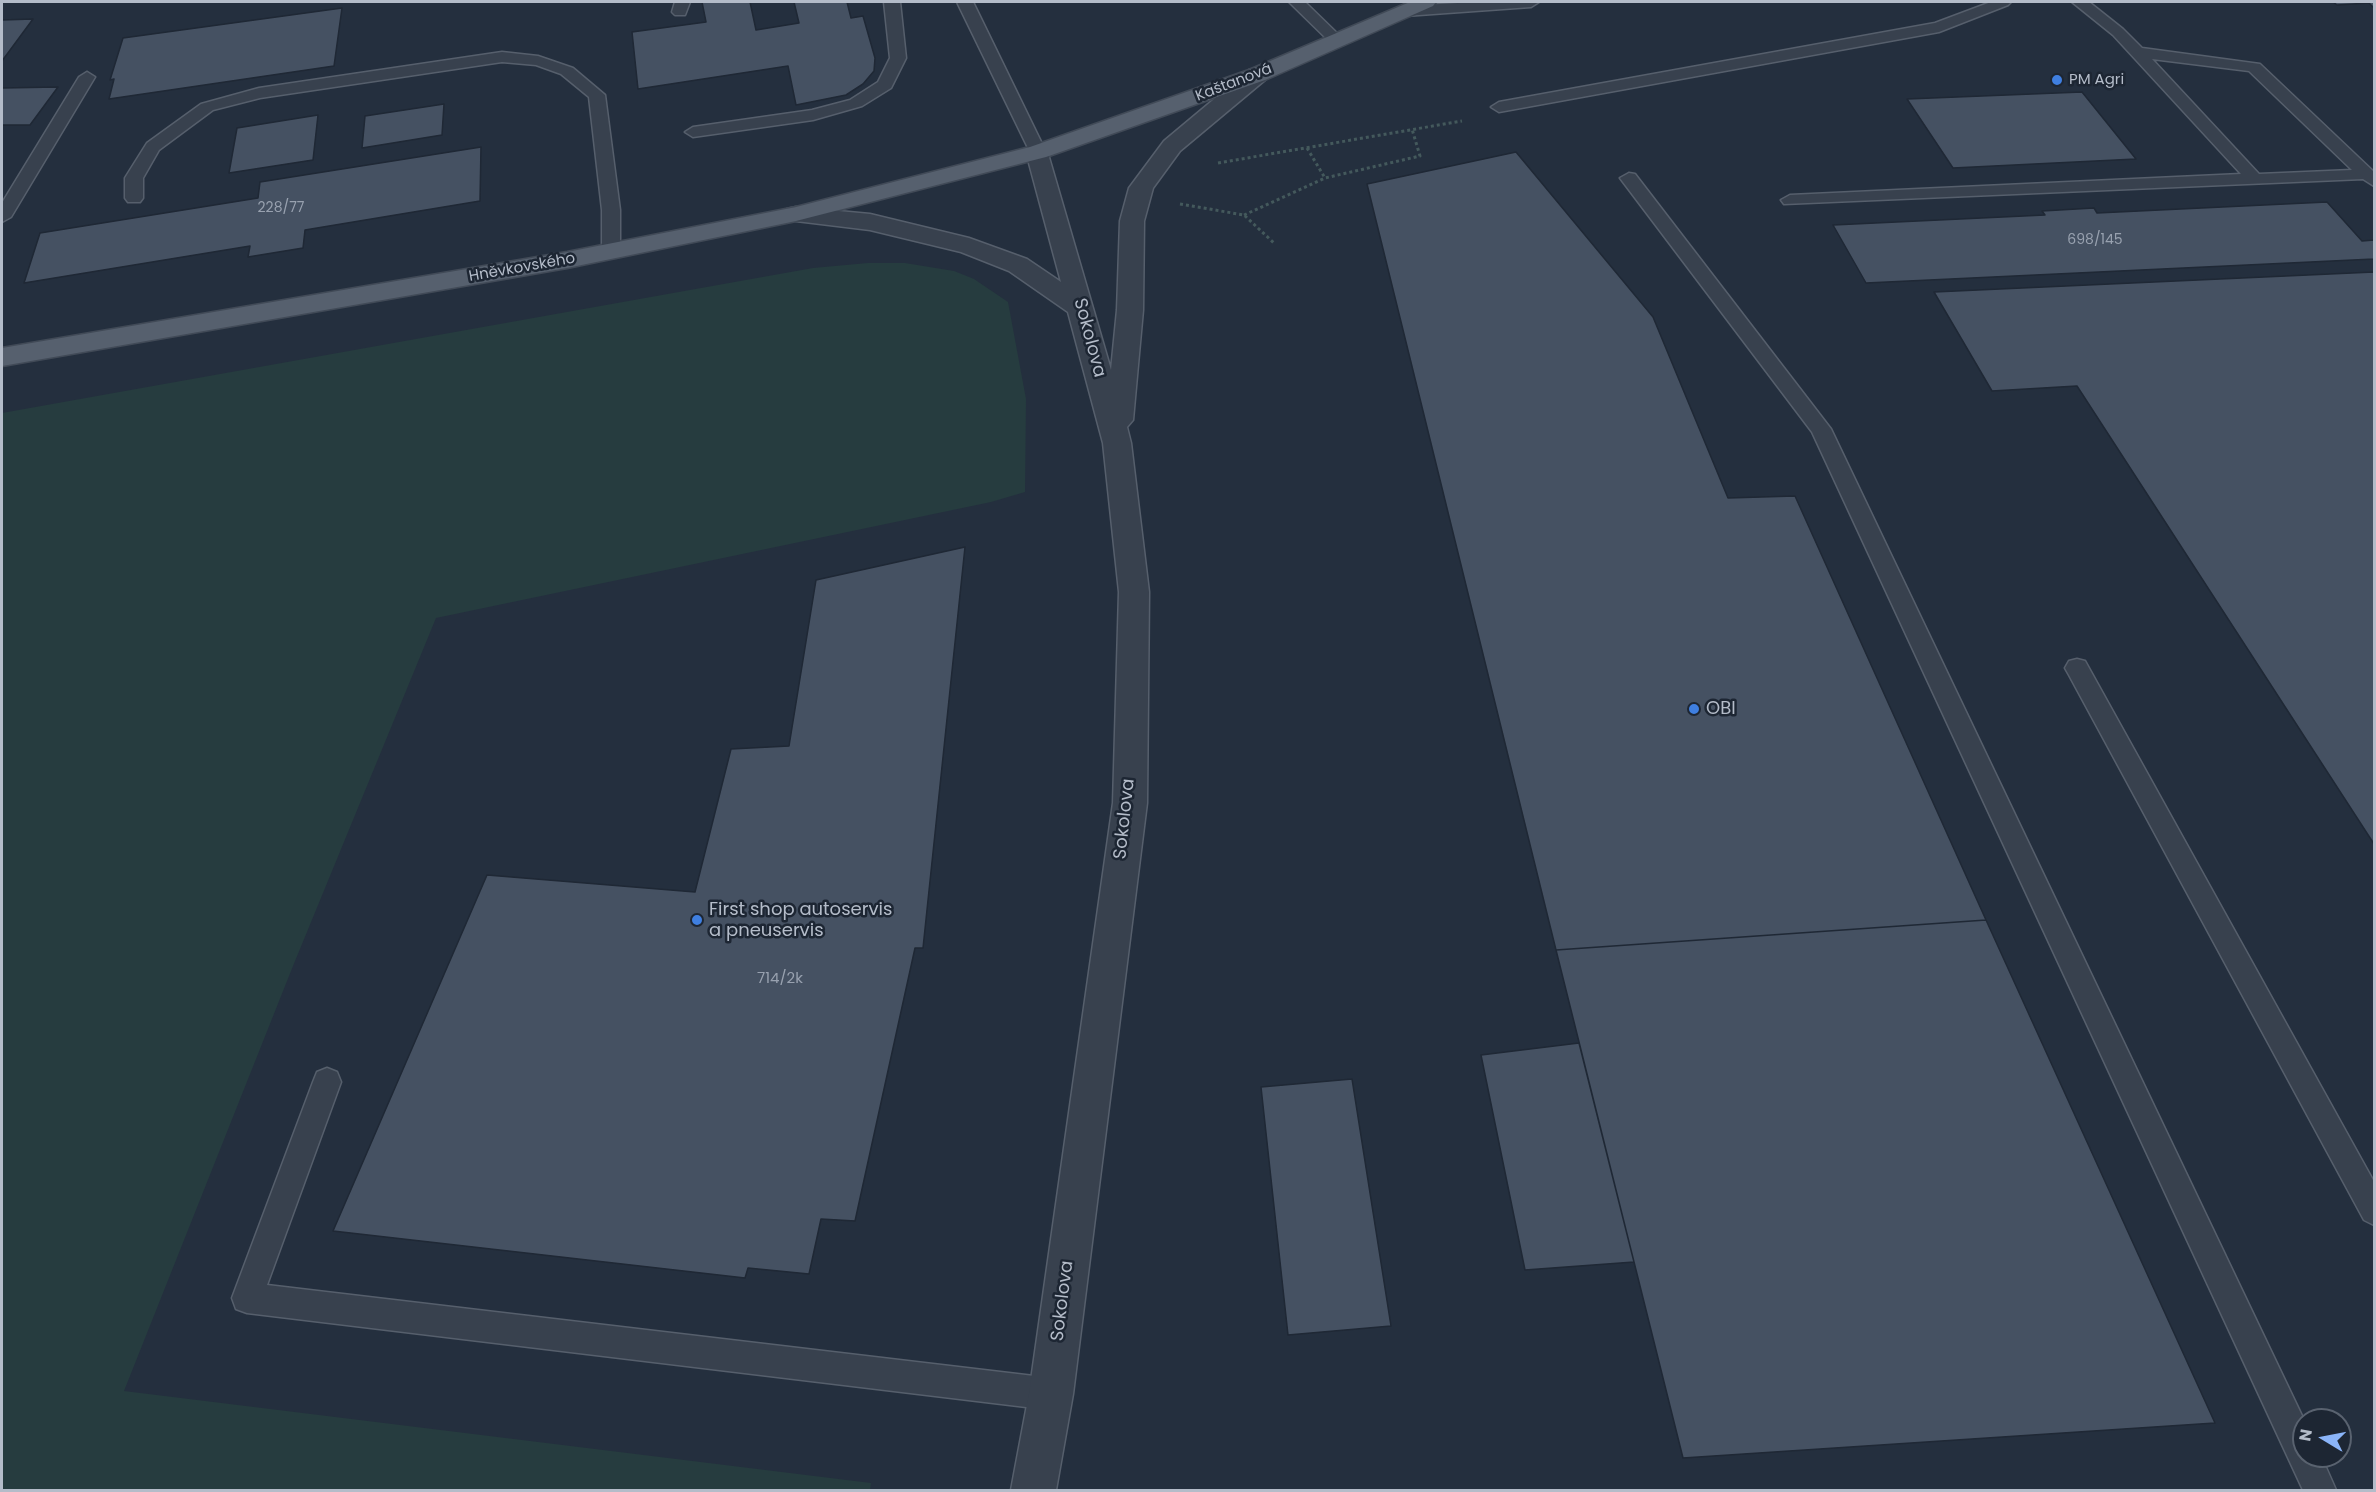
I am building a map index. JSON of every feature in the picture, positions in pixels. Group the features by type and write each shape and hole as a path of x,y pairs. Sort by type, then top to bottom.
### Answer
{"main road":[{"name":"Kaštanová","path":"1038,153 1257,75 1426,2"},
{"name":"Hněvkovského","path":"2,357 611,251 796,214 1038,153"}],"street":[{"path":"1117,443 1130,310 1131,238 1141,188 1172,146 1257,75"},
{"name":"Sokolova","path":"1033,1491 1051,1394 1130,803 1134,592 1117,443 1038,153"},
{"path":"796,214 870,222 969,246 1018,265 1082,308"}],"lane":[{"path":"693,132 813,115 856,103 885,85 898,58 892,2"},
{"path":"965,2 1038,153"},
{"path":"1297,2 1337,41"},
{"path":"1405,11 1531,2"},
{"path":"1499,107 1939,27 2003,2"},
{"path":"2080,2 2118,32 2254,179"},
{"path":"2136,52 2254,67 2371,178"},
{"path":"134,198 134,178 153,147 207,107 259,93 502,57 538,61 567,71 597,95 611,210 611,251"},
{"path":"2,217 87,77"},
{"path":"1629,178 1821,429 2320,1491"},
{"path":"1790,200 2254,179 2371,178"},
{"path":"2077,668 2374,1210"},
{"path":"327,1082 247,1299 1051,1394"}],"path":[{"path":"1211,165 1473,120"},
{"path":"1197,208 1244,215 1325,178 1420,156 1412,129"},
{"path":"1307,147 1325,178"},
{"path":"1244,215 1275,244"}],"green space":[{"path":"868,263 905,263 954,271 974,279 1008,302 1026,399 1025,492 991,502 436,618 293,966 124,1391 871,1483 870,1490 2,1490 2,413 813,268"}],"building":[{"path":"702,2 750,2 756,30 799,23 794,2 847,2 851,18 863,16 875,58 874,71 863,84 846,95 796,105 788,66 638,89 632,32 706,22"},
{"path":"2333,2 2374,2 2374,8 2369,3 2337,5"},
{"path":"342,8 334,66 109,99 114,79 110,80 123,38"},
{"path":"33,19 2,61 2,20"},
{"path":"58,87 30,125 2,125 2,88"},
{"path":"2082,92 2136,159 1953,168 1907,99"},
{"path":"444,104 442,135 362,148 365,116"},
{"path":"318,115 313,160 229,173 237,128"},
{"path":"481,147 480,201 305,230 303,248 248,257 250,246 24,283 40,233 258,198 260,182"},
{"name":"OBI","path":"1516,152 1653,317 1728,498 1795,496 1986,920 1556,950 1367,184"},
{"path":"2327,202 2362,241 2374,240 2374,259 1866,283 1833,225 2045,215 2042,211 2094,208 2097,213"},
{"path":"2374,272 2374,844 2077,386 1992,391 1934,292"},
{"name":"First shop autoservis a pneuservis","path":"965,547 923,948 915,948 855,1221 821,1219 809,1274 748,1268 745,1278 333,1231 487,875 695,892 731,749 789,746 816,580"},
{"path":"1986,920 2215,1423 1683,1458 1556,950"},
{"path":"1579,1043 1634,1262 1525,1270 1481,1055"},
{"path":"1352,1079 1391,1326 1288,1335 1261,1087"}],"place":[{"name":"PM Agri","path":"2057,80"},
{"name":"OBI","path":"1694,709"},
{"name":"First shop autoservis a pneuservis","path":"697,920"}]}
